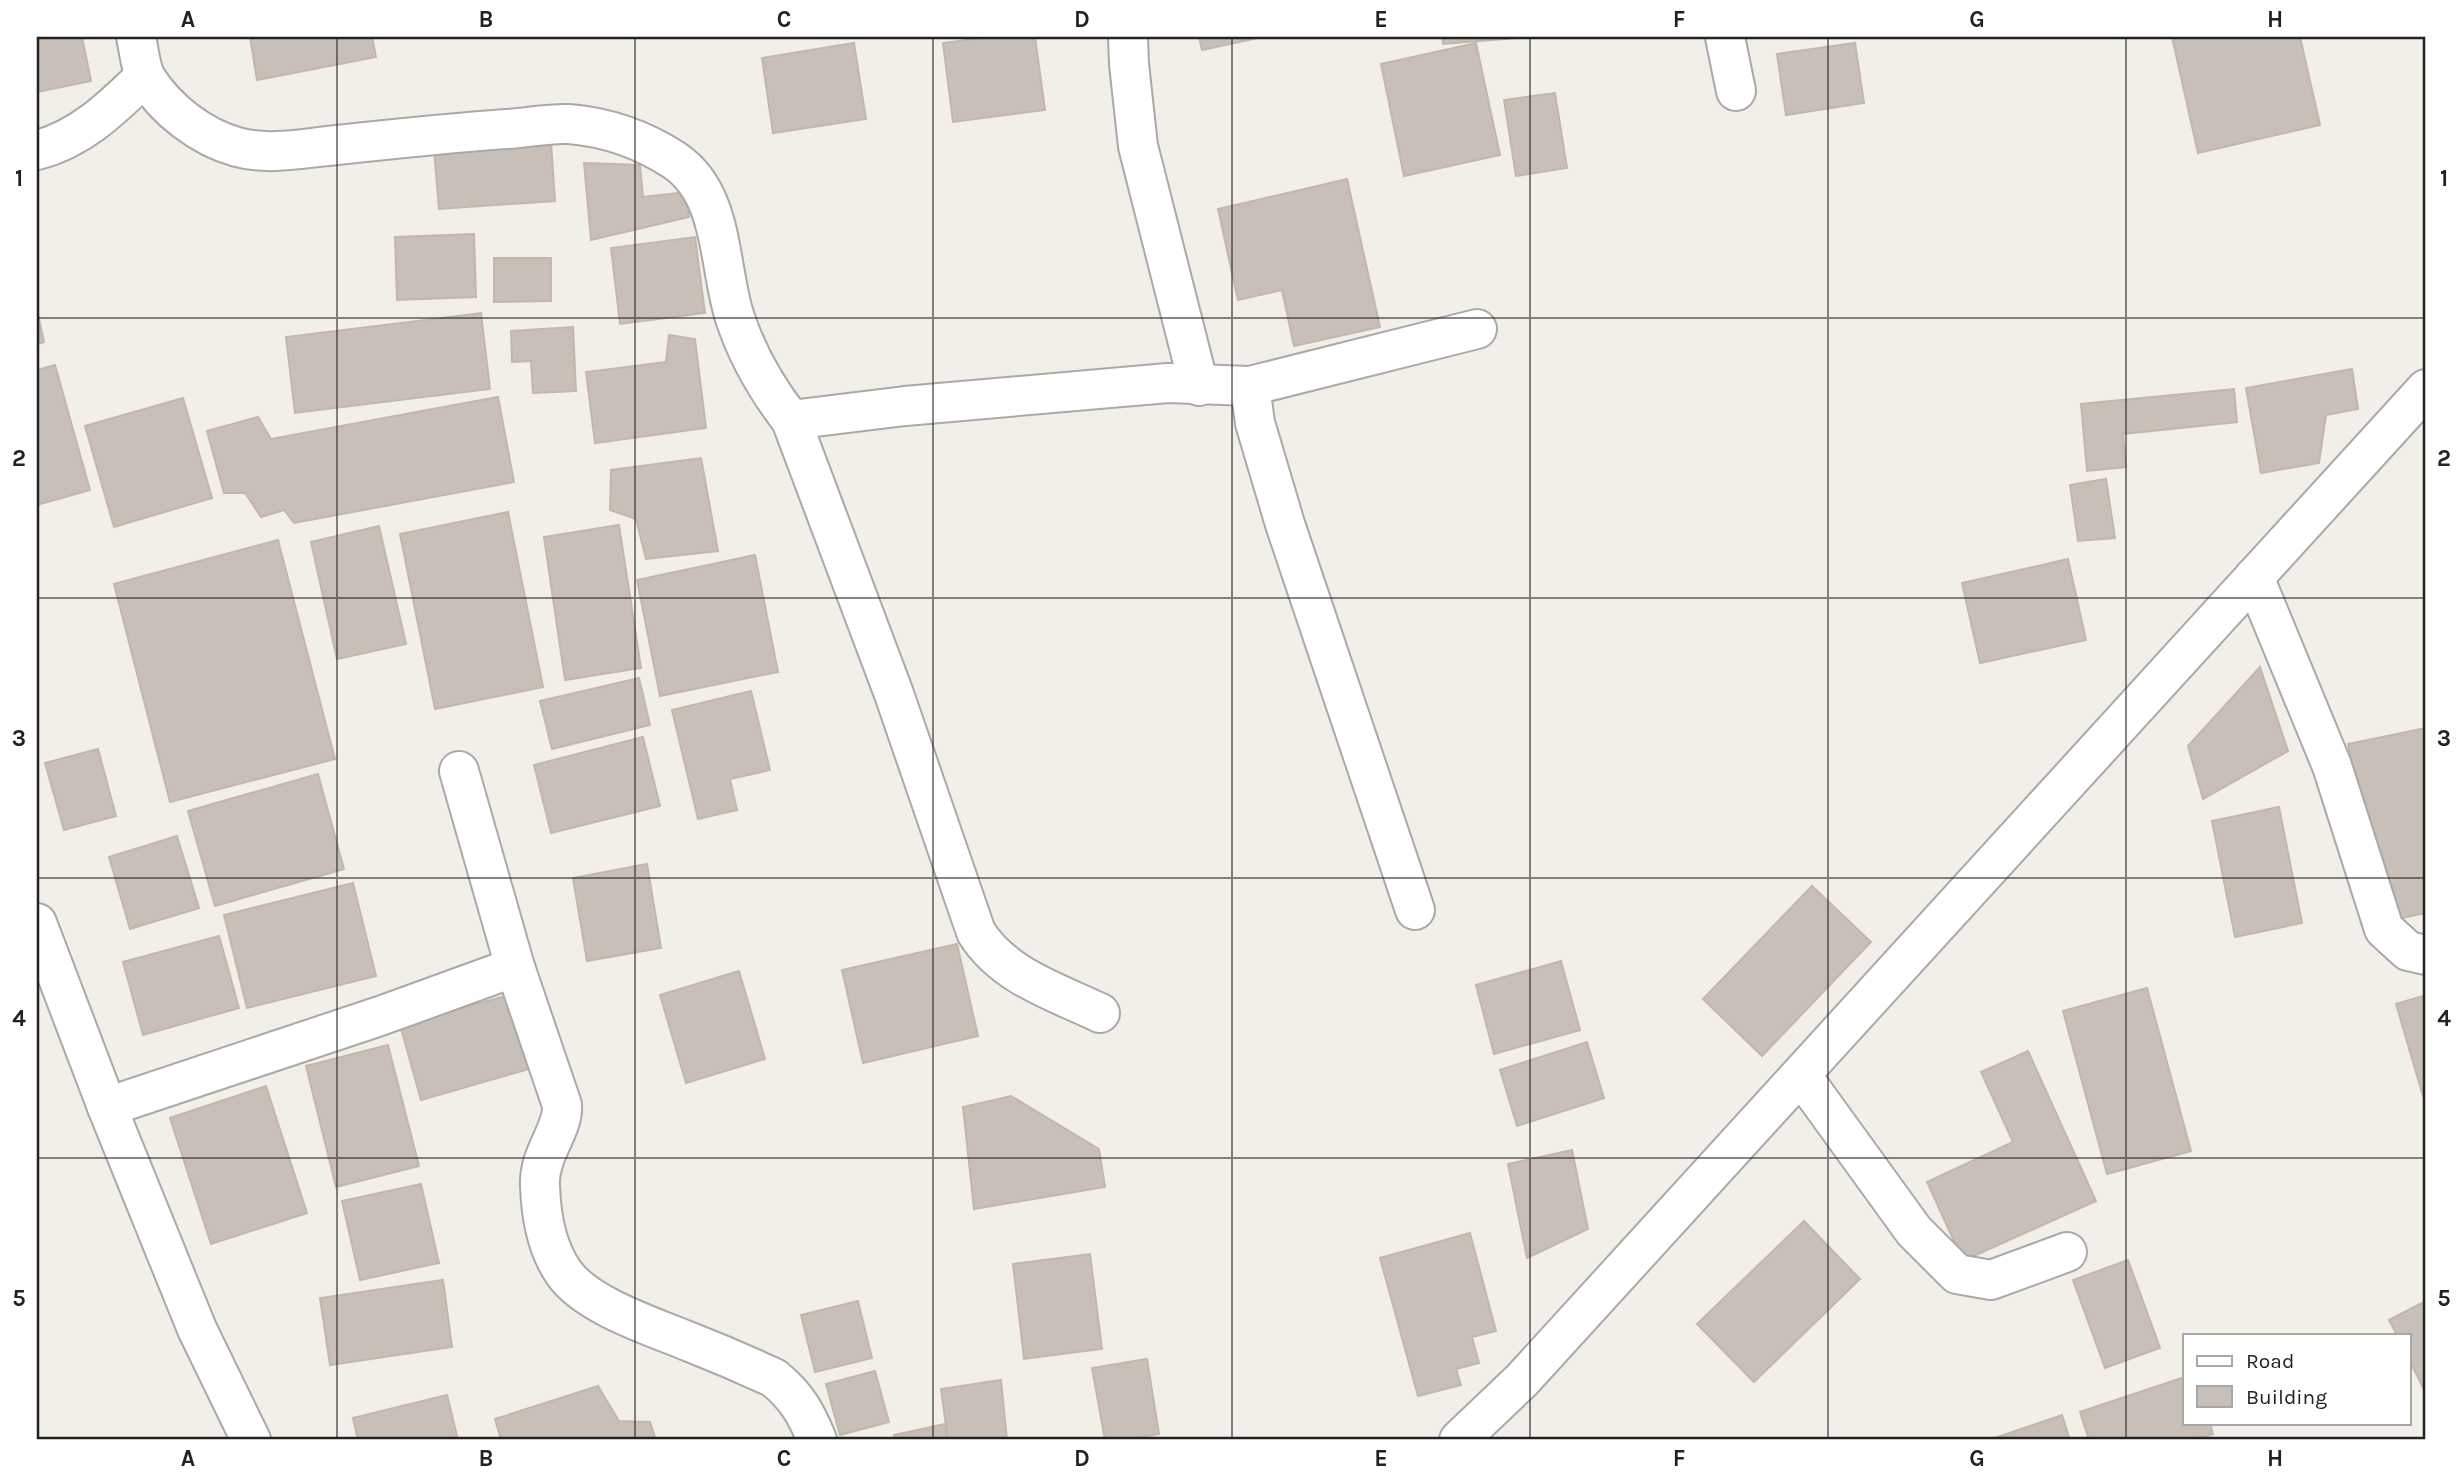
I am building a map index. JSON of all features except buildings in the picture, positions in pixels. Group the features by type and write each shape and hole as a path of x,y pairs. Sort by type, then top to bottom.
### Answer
{"street":[{"path":"136,37 145,76 182,120 237,148 269,152 569,124 642,141 676,161 692,176 708,198 734,316 764,384 791,420 894,694 976,932 986,948 1012,971 1100,1013"},
{"path":"1128,37 1138,146 1199,386"},
{"path":"1725,37 1736,91"},
{"path":"37,149 54,145 80,132 105,114 145,76"},
{"path":"791,420 905,406 1168,383 1250,386 1477,329"},
{"path":"1250,386 1255,423 1285,524 1415,910"},
{"path":"1459,1440 1522,1380 2426,389"},
{"path":"2254,577 2332,766 2384,929 2409,951 2426,955"},
{"path":"459,771 515,967 562,1105 560,1123 544,1155 539,1173 551,1251 565,1276 590,1296 626,1316 774,1378 793,1394 807,1416 817,1440"},
{"path":"37,923 107,1107 197,1329 251,1440"},
{"path":"107,1107 380,1016 515,967"},
{"path":"1801,1075 1914,1231 1957,1274 1991,1280 2067,1252"}]}
